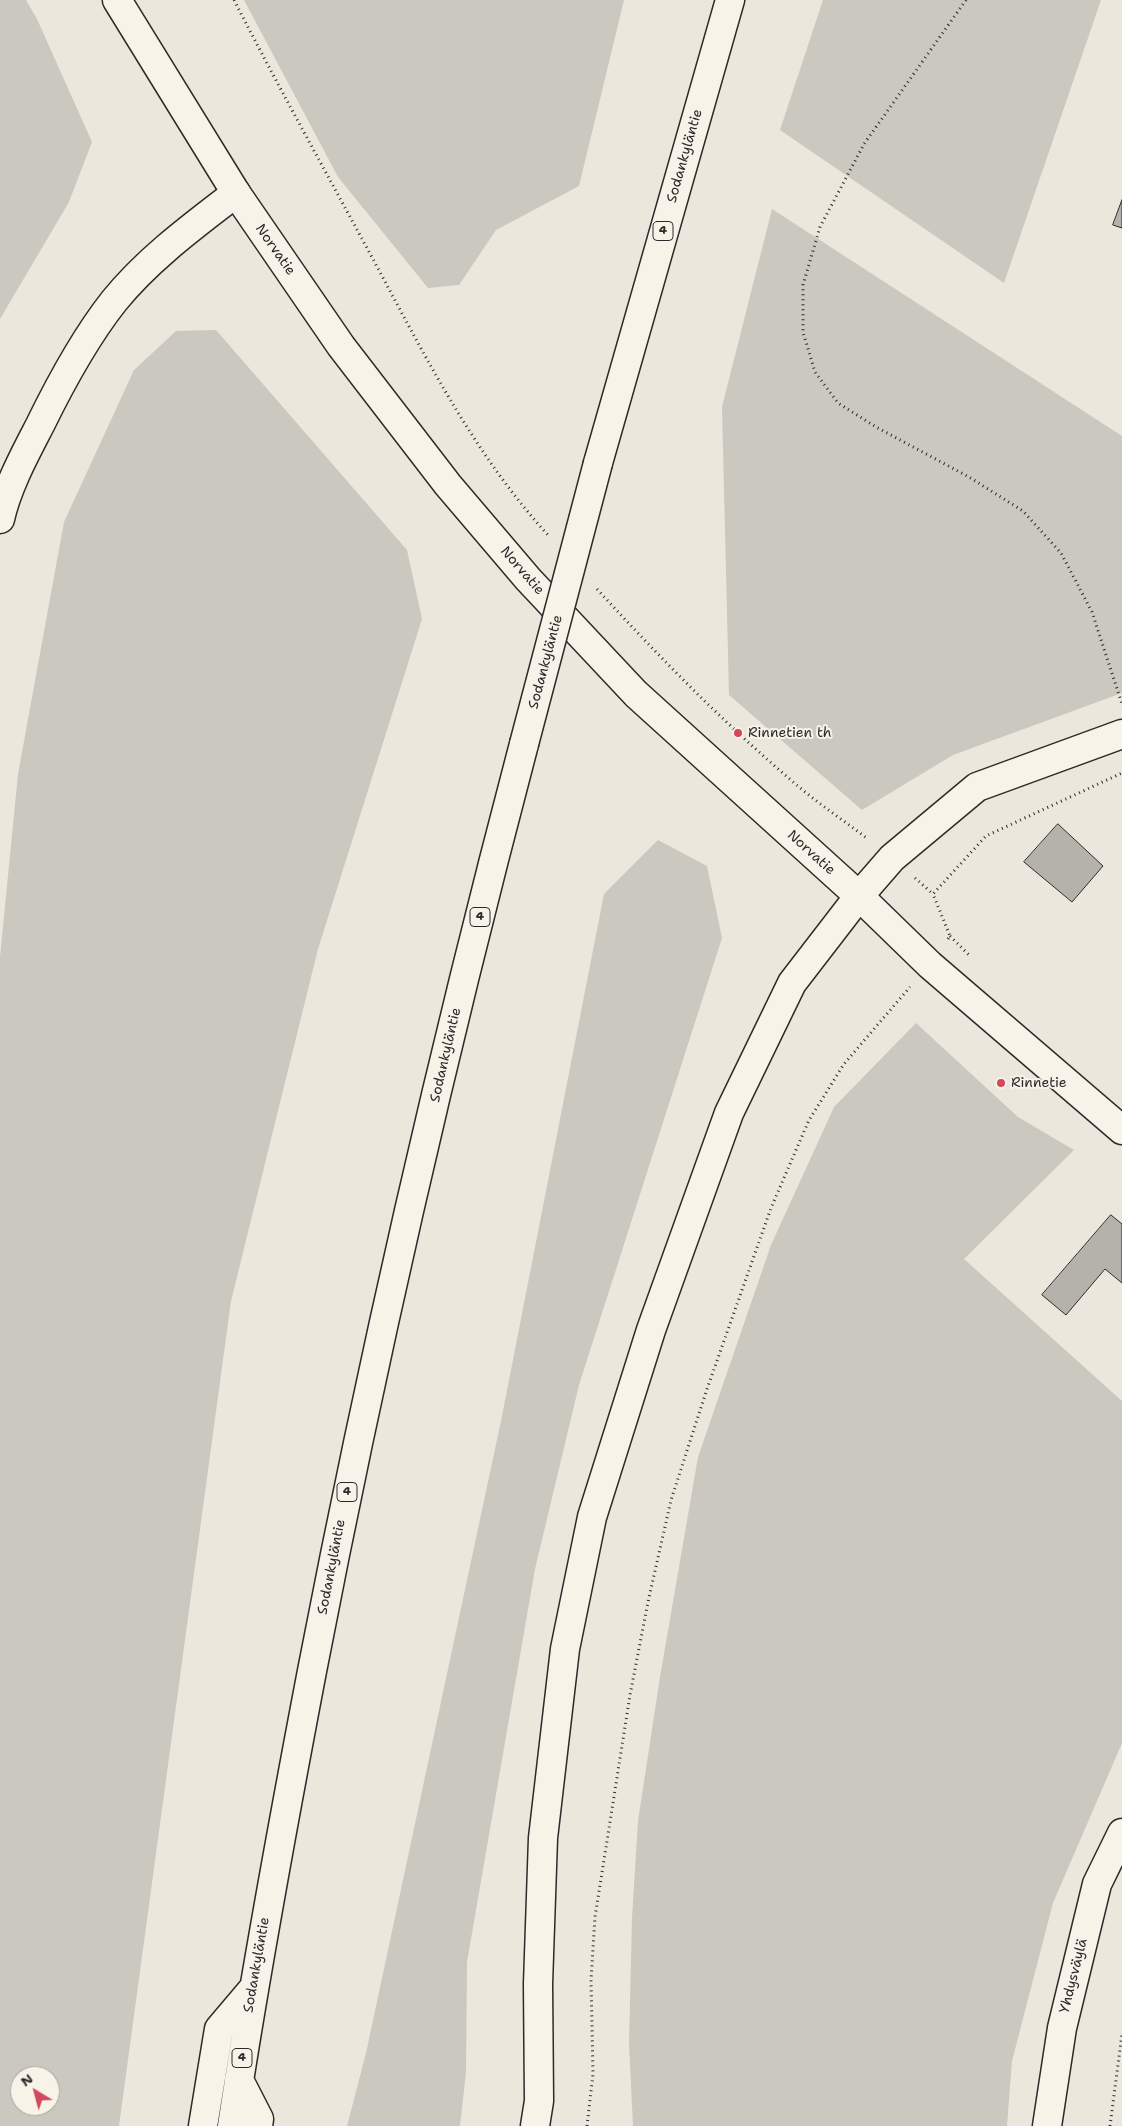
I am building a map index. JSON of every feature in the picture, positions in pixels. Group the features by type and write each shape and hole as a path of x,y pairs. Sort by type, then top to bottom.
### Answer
{"main road":[{"name":"Norvatie","path":"117,0 236,193 342,346 448,485 528,579 636,694 858,896 930,965 1122,1130"},
{"name":"Sodankyläntie","path":"232,2126 252,1990 347,1490 443,1067 524,744 598,463 730,0"},
{"path":"0,519 2,508 26,452 56,392 88,338 114,301 143,269 236,193"},
{"path":"535,2126 539,2101 538,1984 543,1838 565,1649 592,1517 651,1330 730,1113 792,983 858,896 892,858 977,787 1122,734"},
{"name":"Yhdysväylä","path":"1048,2126 1062,2028 1096,1884 1122,1833"},
{"path":"203,2126 219,2029 252,1990"},
{"path":"239,2080 259,2119 258,2126"}],"path":[{"path":"234,0 296,120 448,399 520,504 553,541"},
{"path":"966,0 864,144 820,227 803,285 803,332 815,372 838,403 876,427 969,478 1022,511 1061,553 1092,612 1122,704"},
{"path":"588,2126 593,2074 591,1980 595,1917 630,1695 648,1602 672,1500 707,1389 768,1217 809,1120 844,1064 930,965 950,936 933,894 892,858 794,782 738,733 593,585"},
{"path":"933,894 986,836 1122,774"},
{"path":"1110,2126 1122,2034"}],"shaded area":[{"path":"0,0 26,0 37,19 92,142 69,202 0,319"},
{"path":"244,0 624,0 579,186 496,230 459,285 428,288 338,177"},
{"path":"823,0 1101,0 1004,283 780,130"},
{"path":"772,209 1122,436 1122,693 953,755 862,810 729,695 722,407"},
{"path":"216,330 407,550 422,619 318,949 231,1301 119,2126 0,2126 0,957 18,774 64,522 134,370 176,331"},
{"path":"658,840 707,866 722,938 579,1385 535,1569 467,1962 466,2072 460,2126 347,2126 366,2053 501,1421 604,894"},
{"path":"916,1023 1018,1117 1074,1150 964,1259 1122,1401 1122,1743 1053,1903 1012,2061 1007,2126 633,2126 629,2044 632,1918 638,1821 660,1677 698,1457 771,1245 834,1107"}],"building":[{"path":"1122,200 1122,228 1113,225"},
{"path":"1058,824 1103,866 1072,902 1024,862"},
{"path":"1111,1215 1122,1224 1122,1283 1105,1269 1066,1315 1042,1295"}],"place":[{"name":"Rinnetien th","path":"738,733"},
{"name":"Rinnetie","path":"1001,1083"}]}
